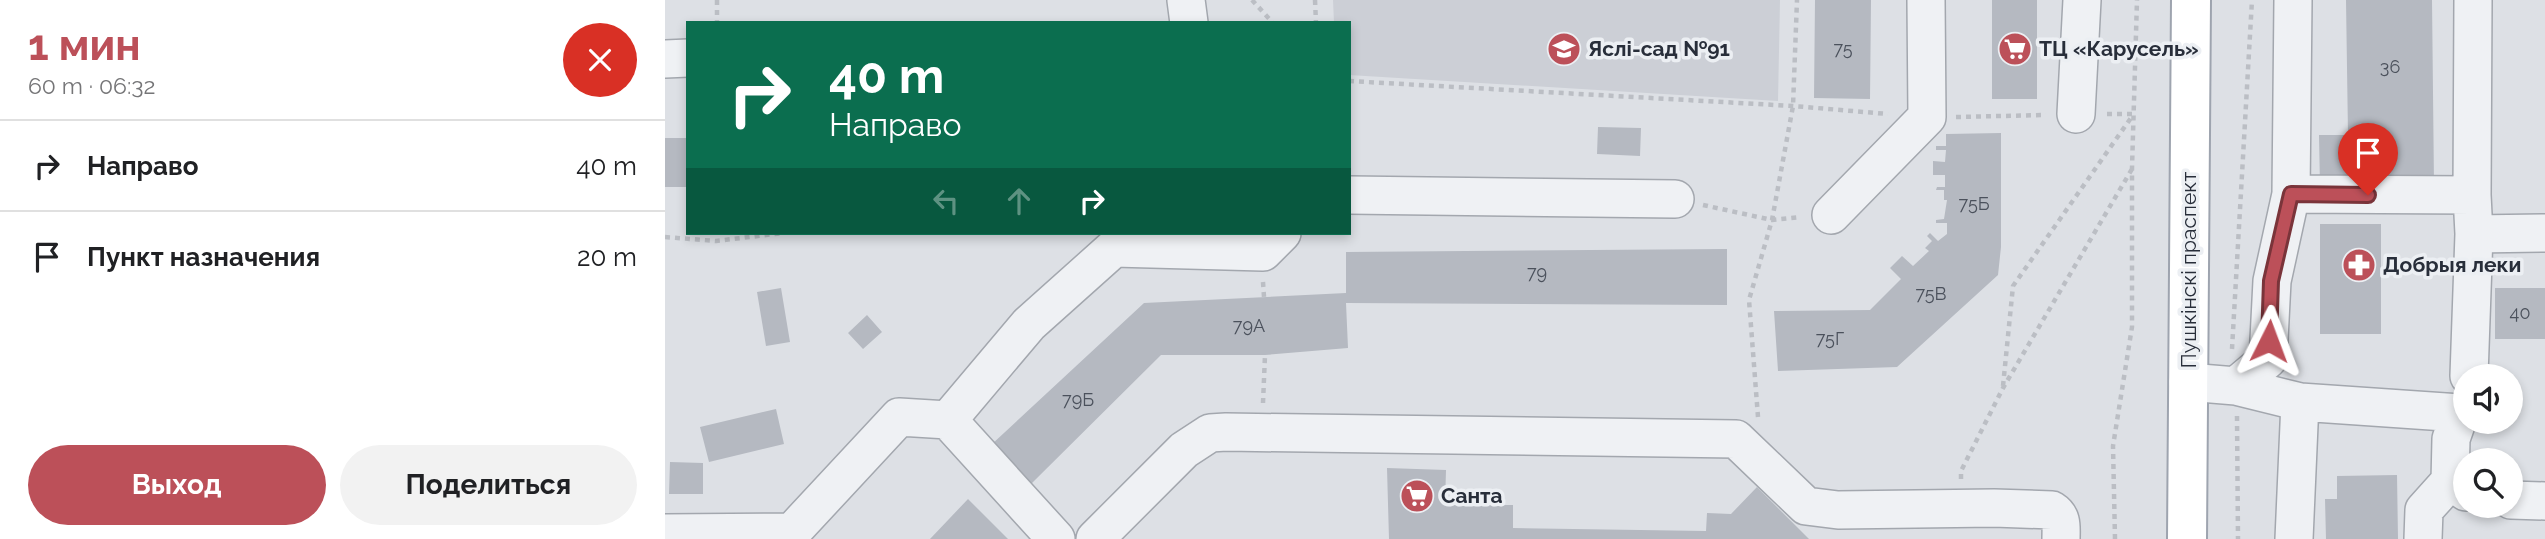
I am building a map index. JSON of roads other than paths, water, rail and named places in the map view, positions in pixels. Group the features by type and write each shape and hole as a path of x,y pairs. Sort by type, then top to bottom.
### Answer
{"main road":[{"name":"Пушкінскі праспект","path":"2187,539 2191,0"}],"lane":[{"path":"1187,0 1189,21"},
{"path":"1831,215 1927,117 1926,0"},
{"path":"2076,114 2081,0"},
{"path":"2236,386 2268,359 2271,281 2291,194 2293,0"},
{"path":"2469,364 2474,234 2473,0"},
{"path":"665,59 686,58"},
{"path":"2291,194 2472,195"},
{"path":"1351,195 1675,199"},
{"path":"2474,234 2545,233"},
{"path":"948,420 1029,324 1120,241 1263,252 1280,235"},
{"path":"2188,382 2236,386 2300,401 2453,405"},
{"path":"2294,539 2300,401"},
{"path":"665,533 792,532 899,417 948,420 1056,539"},
{"path":"1095,539 1184,450 1210,433 1263,432 1736,439 1806,506 1838,510 2052,510 2059,514 2061,539"},
{"path":"2453,433 2453,453"},
{"path":"2423,539 2424,509 2453,490"},
{"path":"2523,500 2545,501"}],"place":[{"name":"Яслі-сад №91","path":"1564,49"},
{"name":"ТЦ «Карусель»","path":"2015,49"},
{"name":"Добрыя леки","path":"2359,265"},
{"name":"Санта","path":"1417,496"}]}
